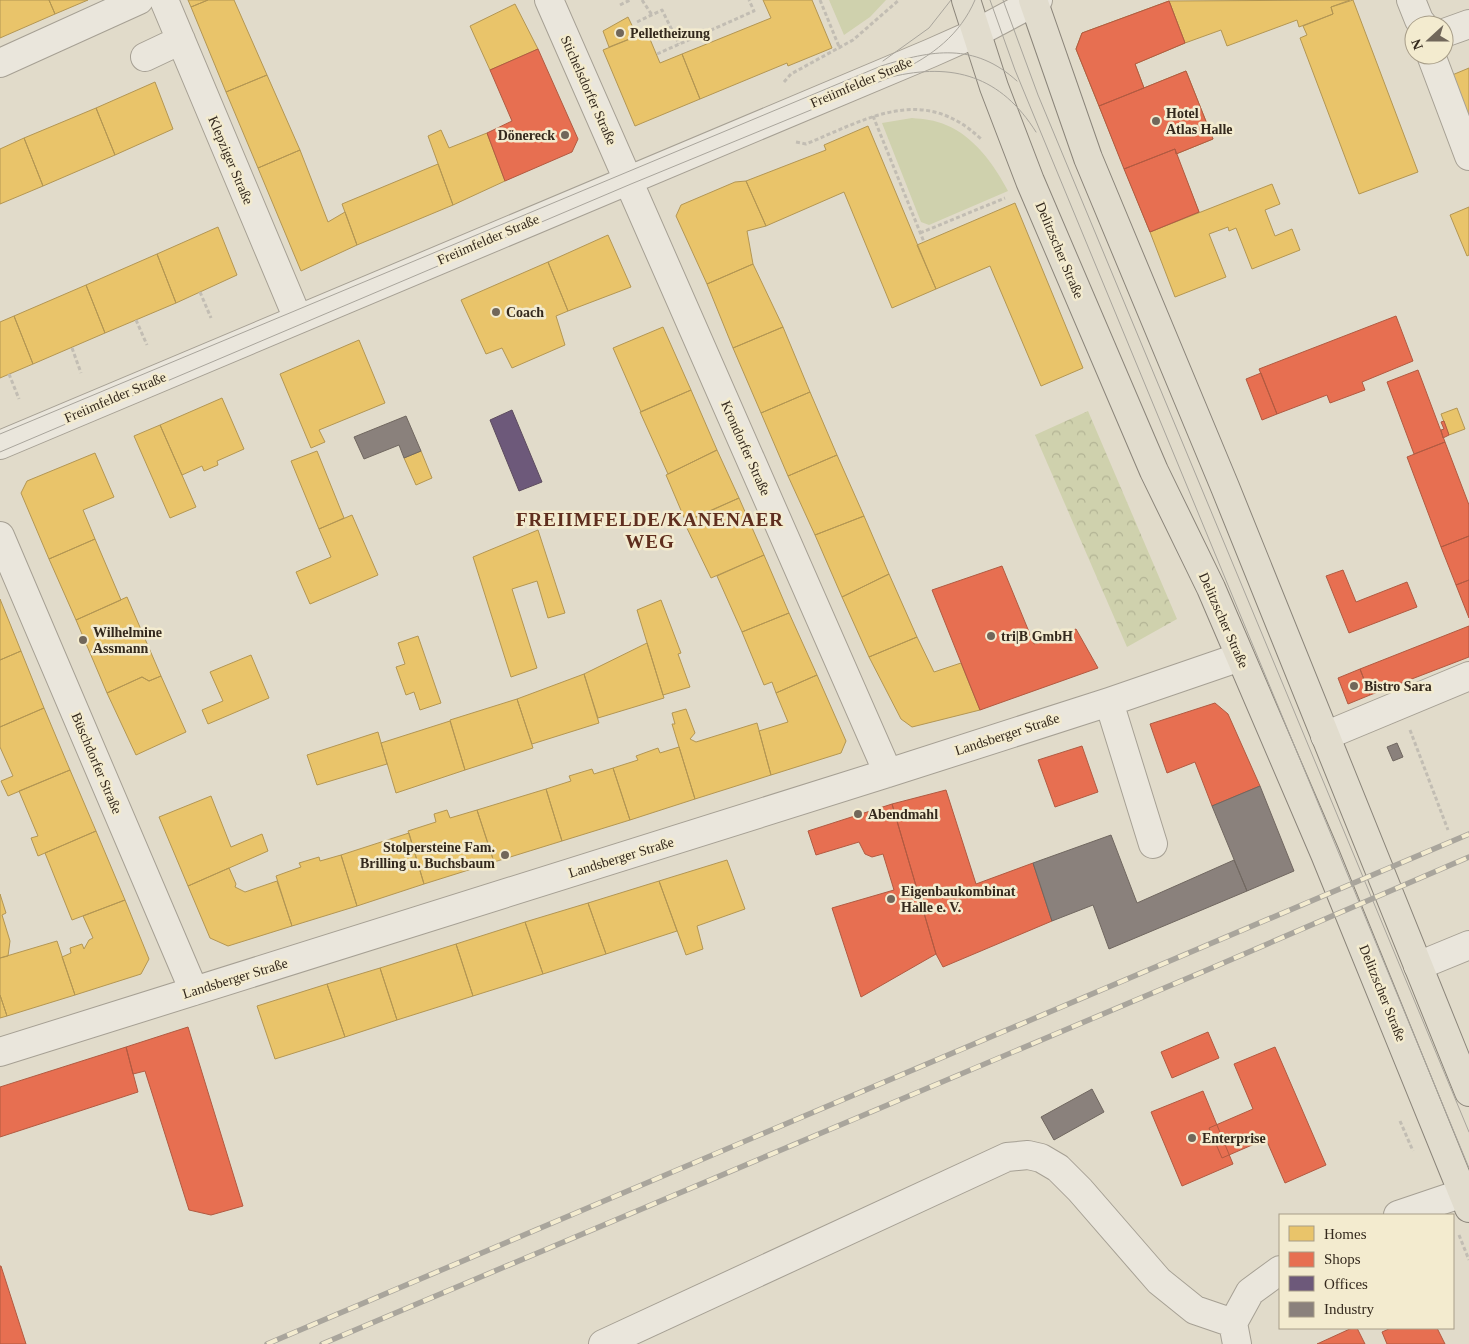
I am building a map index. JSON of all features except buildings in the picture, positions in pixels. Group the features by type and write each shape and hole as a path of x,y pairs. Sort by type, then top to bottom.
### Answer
{"main road":[{"name":"Delitzscher Straße","path":"966,0 994,88 1030,181 1154,471 1211,588 1360,938 1464,1205"},
{"path":"1035,1 1088,158 1240,523 1469,1092"}],"street":[{"path":"0,62 139,0"},
{"name":"Klepziger Straße","path":"164,0 298,319"},
{"name":"Stichelsdorfer Straße","path":"549,0 628,179"},
{"path":"1411,0 1417,15"},
{"path":"976,33 1035,1"},
{"path":"1454,29 1469,24"},
{"name":"Freiimfelder Straße","path":"0,445 976,33"},
{"path":"145,57 181,40"},
{"path":"1435,65 1469,156"},
{"name":"Krondorfer Straße","path":"628,179 888,772"},
{"name":"Büschdorfer Straße","path":"0,536 194,991"},
{"name":"Landsberger Straße","path":"0,1052 1109,702 1240,656"},
{"path":"1325,736 1469,676"},
{"path":"1109,702 1153,844"},
{"path":"1418,966 1469,945"},
{"path":"603,1344 1007,1158 1028,1154 1041,1158 1058,1168 1159,1281 1195,1310 1235,1334 1250,1292 1279,1271"},
{"path":"1405,1214 1464,1205"}],"path":[{"path":"620,5 630,0"},
{"path":"642,0 652,15"},
{"path":"656,54 754,11 749,0"},
{"path":"820,0 840,49"},
{"path":"791,74 840,49 874,24 899,0"},
{"path":"636,22 662,10 678,44"},
{"path":"806,144 873,116 909,108 936,111 966,125 983,141"},
{"path":"873,116 924,242"},
{"path":"920,233 1010,196"},
{"path":"200,292 211,318"},
{"path":"136,320 147,345"},
{"path":"72,348 81,373"},
{"path":"9,374 19,399"},
{"path":"1401,704 1448,830"},
{"path":"1399,1120 1410,1148 1416,1154"},
{"path":"1464,1205 1469,1260"}],"green space":[{"path":"829,0 886,0 870,17 844,35"},
{"path":"912,118 942,123 966,136 990,162 1008,191 929,225 921,222 882,123"},
{"path":"1088,411 1177,619 1127,647 1035,435"}],"tram line":[{"path":"883,61 929,28 951,0"},
{"path":"898,72 922,59 944,43 961,24 975,0"},
{"path":"990,0 1015,70 1469,1168"},
{"path":"1003,0 1038,95 1469,1132"},
{"path":"0,434 881,66 918,56 952,53 969,55 985,60 1017,81"},
{"path":"0,452 631,184 891,77 935,71 955,73 974,78 991,86 1007,98 1022,113 1036,132"}],"railway":[{"path":"267,1344 1469,834"},
{"path":"322,1344 1207,970 1469,857"}],"place":[{"name":"Pelletheizung","path":"620,33"},
{"name":"Hotel Atlas Halle","path":"1156,121"},
{"name":"Dönereck","path":"565,135"},
{"name":"Coach","path":"496,312"},
{"name":"tri|B GmbH","path":"991,636"},
{"name":"Wilhelmine Assmann","path":"83,640"},
{"name":"Bistro Sara","path":"1354,686"},
{"name":"Abendmahl","path":"858,814"},
{"name":"Stolpersteine Fam. Brilling u. Buchsbaum","path":"505,855"},
{"name":"Eigenbaukombinat Halle e. V.","path":"891,899"},
{"name":"Enterprise","path":"1192,1138"}],"district":[{"name":"FREIIMFELDE/KANENAER WEG","path":"650,530"}]}
